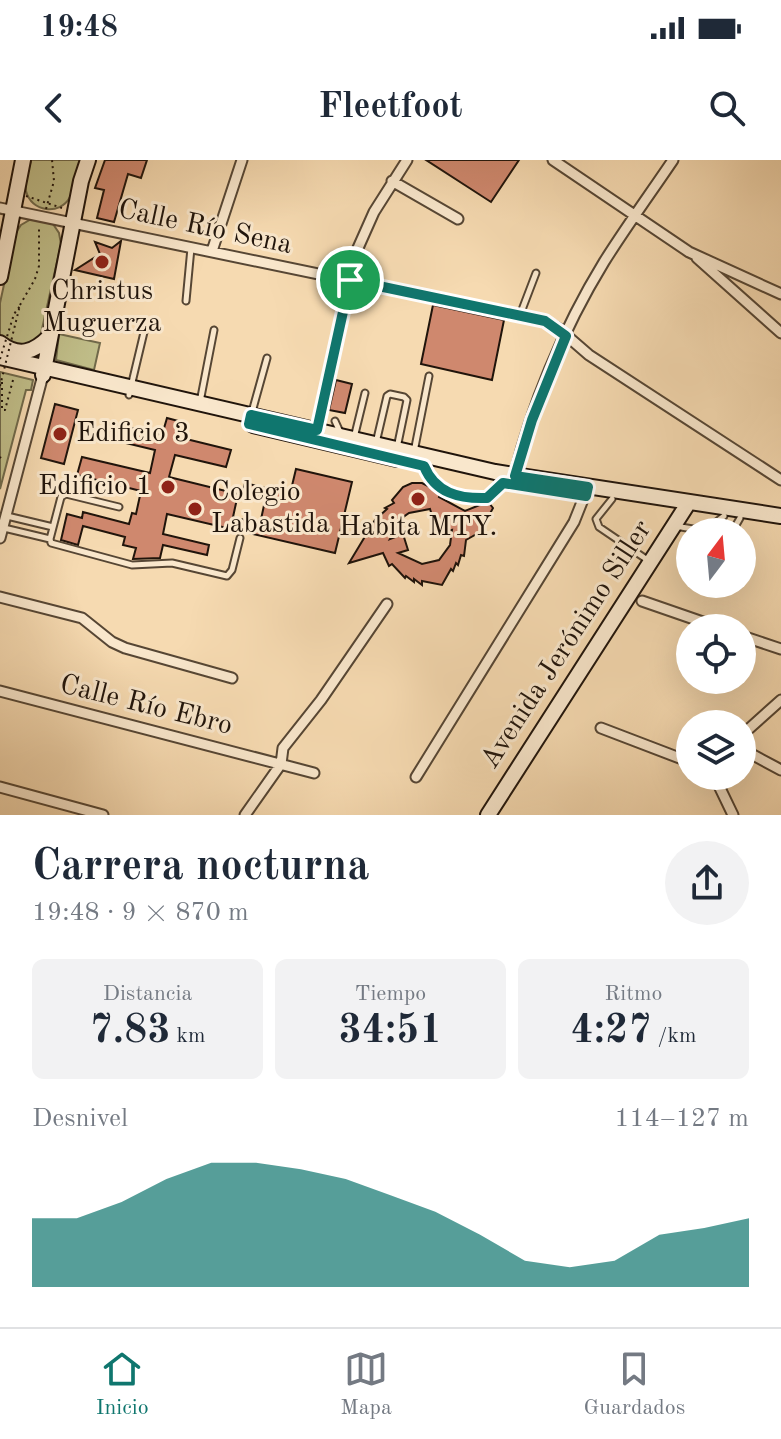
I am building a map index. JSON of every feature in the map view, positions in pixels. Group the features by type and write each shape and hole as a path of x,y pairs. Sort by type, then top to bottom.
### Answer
{"main road":[{"path":"0,277 6,209 23,160"},
{"path":"44,371 72,223 88,160"},
{"path":"0,343 15,351 26,352 49,337"},
{"path":"0,358 424,466 686,506 740,518"},
{"path":"0,366 44,371"},
{"path":"130,391 200,403 250,420 326,421 348,438 510,481"},
{"path":"587,491 612,499 781,516"},
{"name":"Avenida Jerónimo Siller","path":"488,815 686,506"},
{"path":"756,520 781,524"}],"street":[{"path":"212,251 242,160"},
{"path":"326,421 350,280 365,230 407,160"},
{"path":"553,160 689,252 781,333"},
{"path":"510,481 566,336 603,265 673,160"},
{"path":"392,181 458,219"},
{"name":"Calle Río Sena","path":"6,209 550,323 589,355 781,480"},
{"path":"689,252 781,294"},
{"path":"1,533 44,371"},
{"path":"416,777 574,522 587,491"},
{"path":"0,597 82,618 112,642 125,648 232,678"},
{"path":"642,601 680,614"},
{"path":"245,815 281,764 283,748 321,700 387,604"},
{"path":"756,641 781,649"},
{"name":"Calle Río Ebro","path":"0,691 314,773"},
{"path":"756,722 781,700"},
{"path":"601,728 676,757"},
{"path":"756,757 781,770"},
{"path":"0,787 103,815"},
{"path":"721,790 733,815"}],"lane":[{"path":"186,301 191,247"},
{"path":"520,315 536,273"},
{"path":"130,391 145,328"},
{"path":"200,403 214,330"},
{"path":"250,420 267,358"},
{"path":"413,453 429,376"},
{"path":"348,438 365,393"},
{"path":"375,444 387,396 404,397 407,400 397,449"},
{"path":"424,466 437,487 459,496 487,498 510,481"},
{"path":"50,539 61,497 66,494 119,507"},
{"path":"612,499 596,519 599,527 651,562"},
{"path":"6,515 53,527"},
{"path":"674,526 705,531 724,516"},
{"path":"1,533 50,539 55,545 132,565 172,563 227,576 232,570 240,538"}],"path":[{"path":"25,195 62,208"},
{"path":"0,358 14,314 35,279"},
{"path":"13,380 5,410 2,410 1,384 20,305"}],"shaded area":[{"path":"31,160 81,160 70,197 60,207 39,207 29,198 26,183"},
{"path":"33,218 53,224 61,244 40,338 22,349 0,339 0,303 15,234 21,225"},
{"path":"59,334 100,343 94,370 56,360"},
{"path":"0,372 33,380 31,390 26,390 0,489"}],"building":[{"path":"105,160 147,160 141,178 128,174 114,222 97,218 104,190 95,188"},
{"path":"426,160 519,160 491,202"},
{"name":"Christus Muguerza","path":"121,241 114,279 75,270 100,254 95,242 112,248"},
{"path":"433,305 504,320 492,380 421,364"},
{"path":"336,380 352,384 345,413 329,410"},
{"name":"Edificio 3","path":"55,404 78,410 64,464 41,458"},
{"name":"Edificio 1","path":"167,418 182,422 178,437 231,450 226,467 175,455 169,477 238,494 233,517 260,524 266,496 243,491 245,483 290,494 296,469 352,482 335,553 167,514 163,534 209,545 207,555 163,545 160,558 133,559 136,548 123,545 125,537 83,526 78,545 61,540 67,514 82,518 83,512 129,524 132,513 136,514 141,491 77,475 82,457 150,473 155,450 105,438 109,423 162,435"},
{"path":"422,483 440,494 439,497 465,511 489,503 493,508 480,532 466,540 464,556 461,555 458,565 456,563 453,571 451,569 442,585 422,581 422,585 414,579 414,582 405,578 392,564 389,566 383,553 349,563 375,520 394,503 392,500 403,487","holes":["430,509 438,534 452,530 450,545 439,560 422,564 398,553 408,550 403,534 390,539 402,518 409,513"]}],"place":[{"name":"Christus Muguerza","path":"102,262"},
{"name":"Edificio 3","path":"60,434"},
{"name":"Edificio 1","path":"168,487"},
{"name":"Habita MTY.","path":"418,499"},
{"name":"Colegio Labastida","path":"195,509"}],"route":[{"path":"350,280 545,321 559,329 566,336 532,420 515,476 588,487 586,496 503,483 487,498 472,499 437,487 424,466 249,424 251,415 317,430 350,280"}]}
